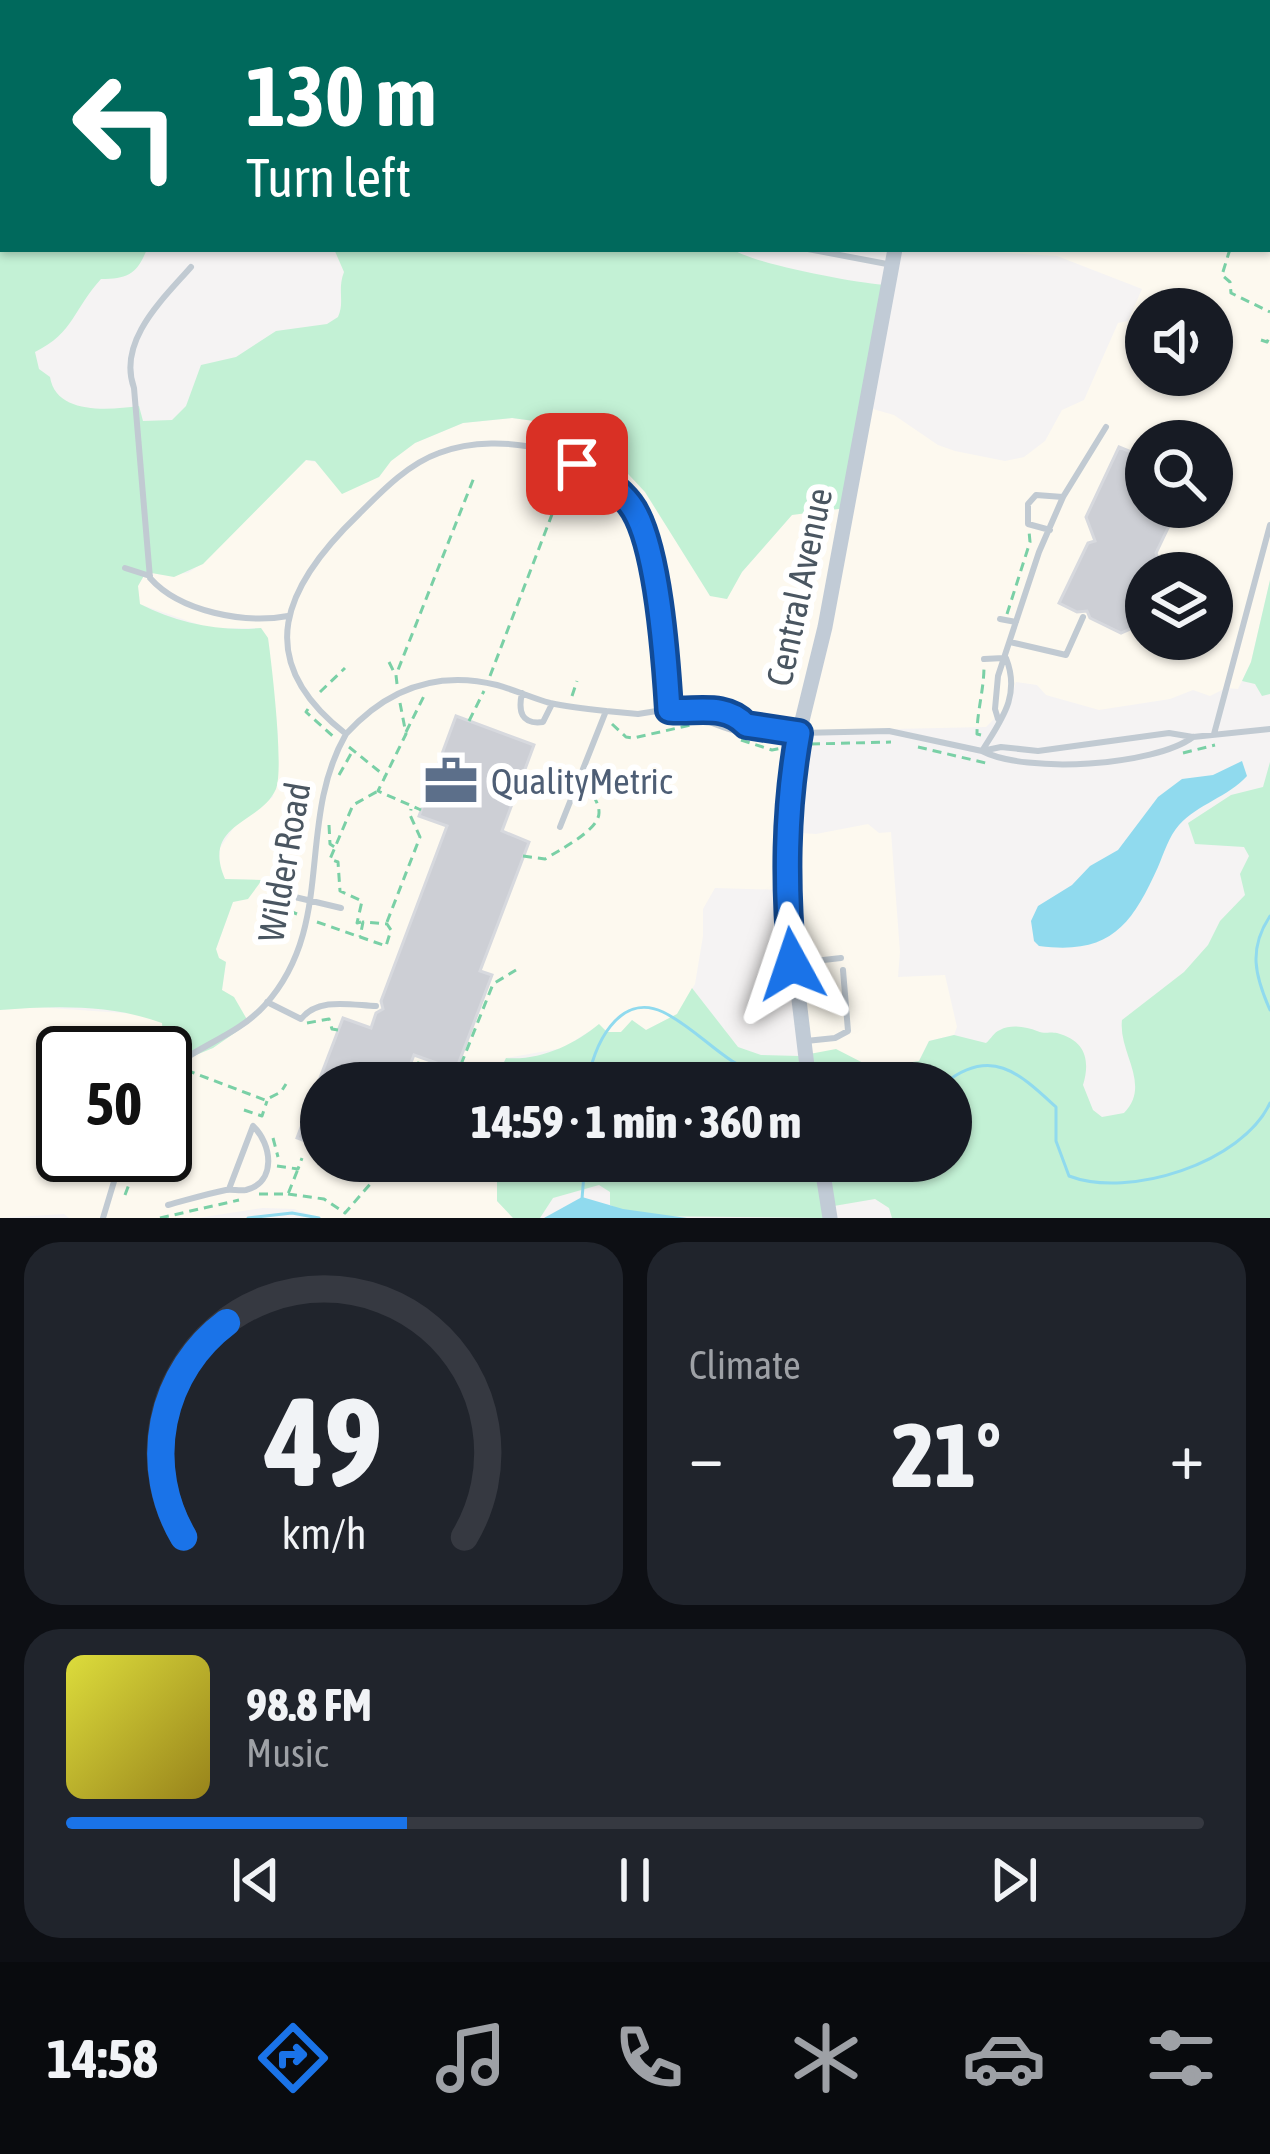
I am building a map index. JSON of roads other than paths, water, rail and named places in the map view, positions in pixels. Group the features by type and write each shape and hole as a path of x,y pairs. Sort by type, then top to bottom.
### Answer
{"main road":[{"name":"Central Avenue","path":"806,1062 785,871 788,810 806,738 893,257"},
{"path":"824,1182 830,1218"}],"lane":[{"path":"840,252 893,257"},
{"path":"191,267 146,320 129,373 150,576 159,589 201,608 252,619 288,616"},
{"path":"998,719 994,710 998,676 1039,551 1063,497 1106,428"},
{"path":"669,710 649,546 638,518 628,501 601,476 538,449 485,443 458,447 421,462 388,486 330,542 305,574 288,616 291,655 300,686 346,734 368,711 454,678 552,703 606,711 687,712 698,707 739,717 746,725 806,738 889,731 982,751 999,760 1037,764 1079,765 1132,756 1178,748 1193,737"},
{"path":"1050,530 1028,524 1028,504 1036,495 1063,497"},
{"path":"1214,734 1270,525"},
{"path":"125,568 150,576"},
{"path":"1010,642 1066,655 1083,617"},
{"path":"1003,620 1016,622"},
{"path":"982,751 1011,695 1013,677 1006,658"},
{"path":"985,659 1006,658"},
{"path":"522,693 519,709 532,724 543,722 552,703"},
{"path":"560,827 606,711"},
{"path":"687,712 698,722 736,731 746,725"},
{"path":"982,751 1001,747 1038,751 1169,733 1193,737 1270,729"},
{"name":"Wilder Road","path":"192,1056 237,1029 267,1002 291,969 311,899 322,788 346,734"},
{"path":"1037,764 1038,751"},
{"path":"548,782 574,791"},
{"path":"278,893 341,908"},
{"path":"792,964 841,958"},
{"path":"803,1041 835,1038 848,1031 843,970"},
{"path":"267,1002 301,1019 308,1009 327,1004 376,1006"},
{"path":"168,1205 229,1190 249,1190 262,1179 271,1153 254,1126 229,1190"},
{"path":"103,1218 114,1182"}],"water":[{"path":"1242,761 1247,776 1179,825 1138,906 1115,932 1083,946 1039,946 1034,941 1031,921 1038,906 1118,850 1158,797 1182,779 1213,775"},
{"path":"582,1197 623,1209 687,1218 544,1218"}],"waterway":[{"path":"1270,916 1256,951 1270,1010"},
{"path":"593,1062 610,1026 633,1009 647,1008 672,1017 734,1062"},
{"path":"972,1068 1005,1069 1056,1107 1056,1141 1069,1176 1094,1182 1152,1179 1210,1159 1256,1124 1270,1103"},
{"path":"582,1199 583,1182"},
{"path":"248,1218 292,1213 319,1218"}],"place":[{"name":"QualityMetric","path":"451,781"}]}
